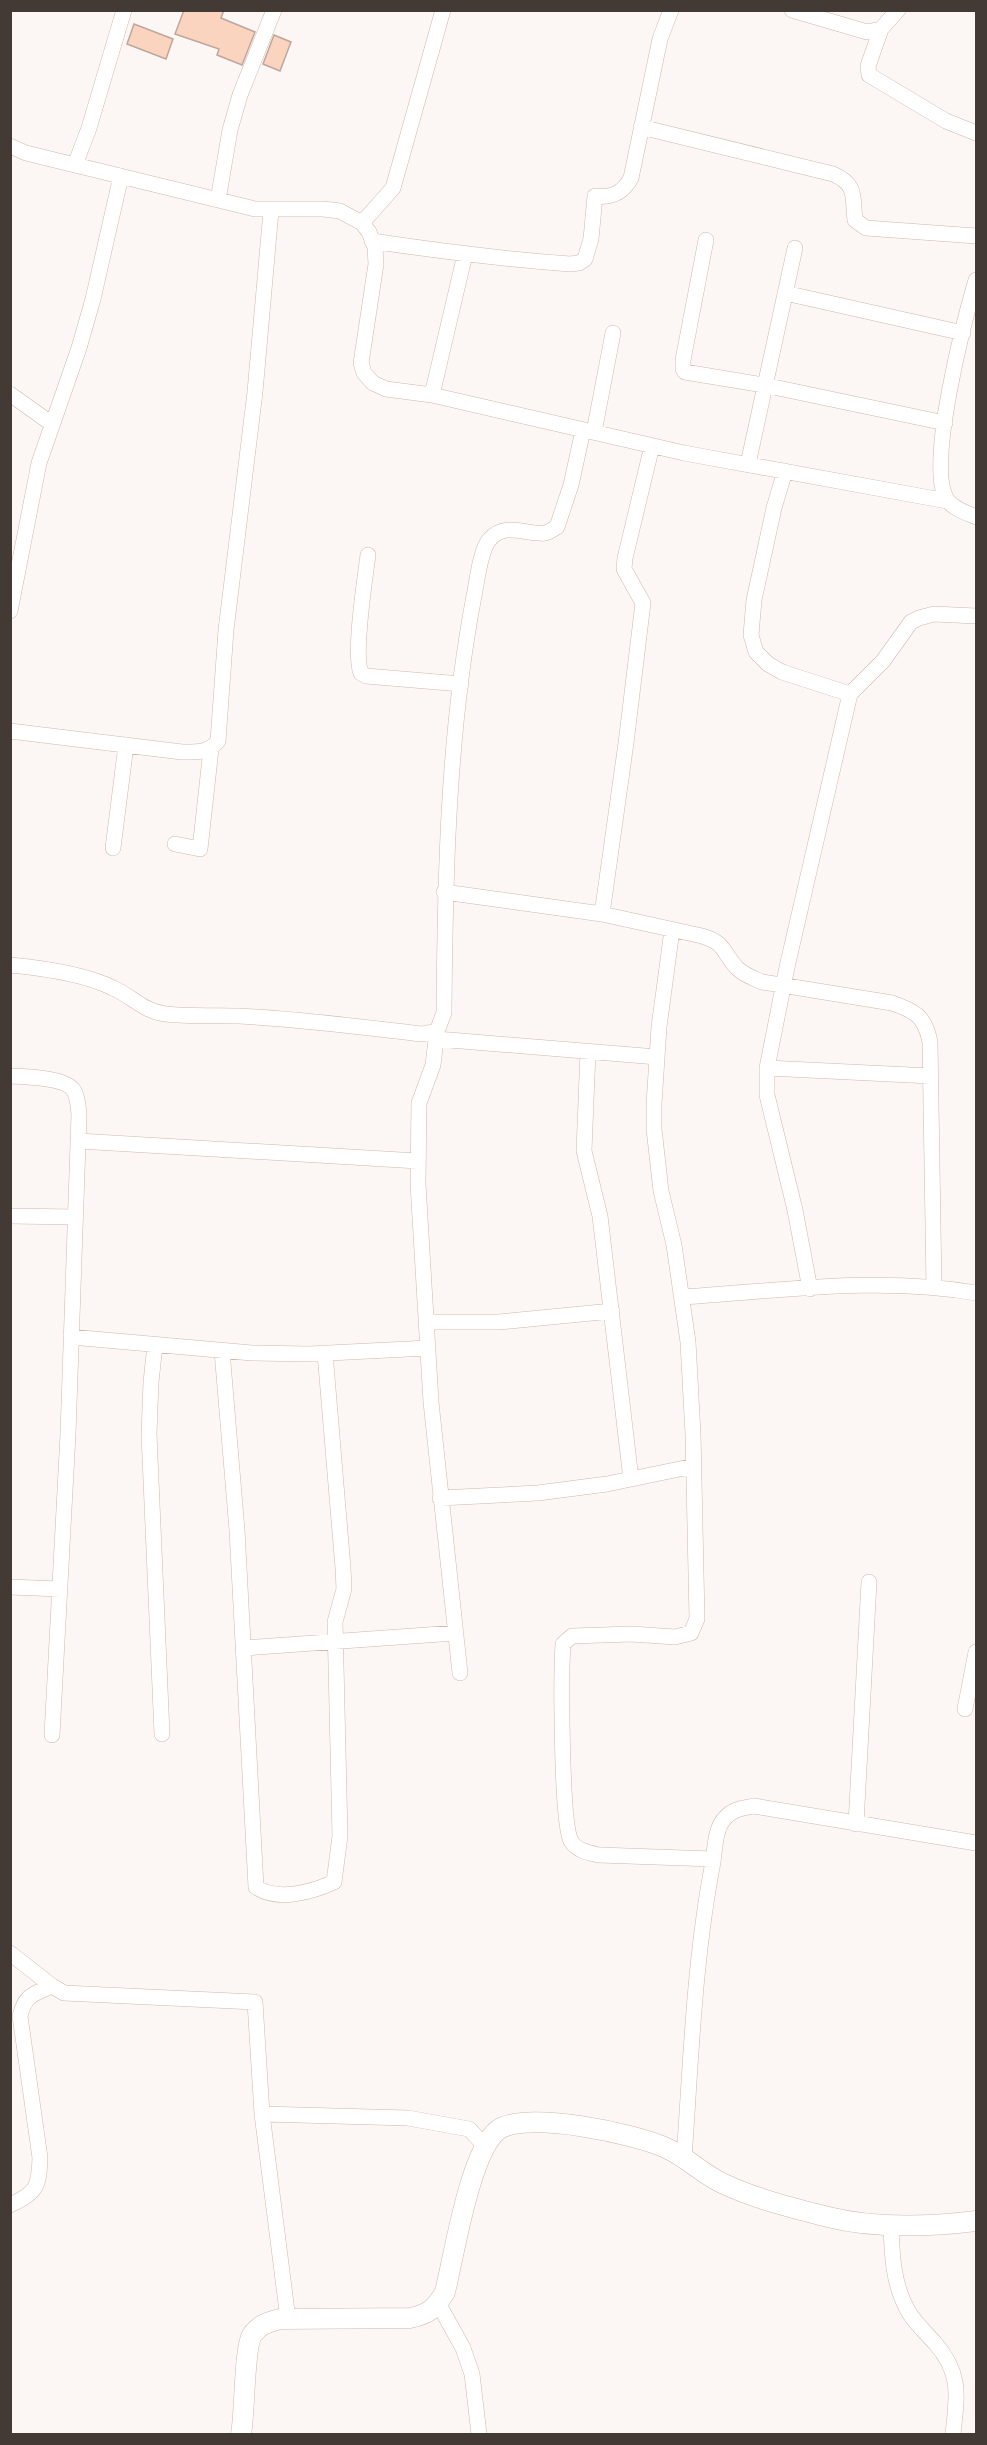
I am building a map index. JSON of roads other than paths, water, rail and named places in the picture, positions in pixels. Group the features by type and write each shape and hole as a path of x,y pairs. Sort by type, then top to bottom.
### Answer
{"street":[{"path":"75,165 89,128 124,10"},
{"path":"218,200 230,130 240,95 274,10"},
{"path":"362,224 393,188 443,10"},
{"path":"372,241 465,254 570,264 579,263 585,259 590,246 595,196 616,195 626,187 631,178 660,39 671,10"},
{"path":"792,10 867,32 881,29"},
{"path":"898,10 881,29 868,66 869,75 946,120 976,133"},
{"path":"641,127 833,174 843,179 852,188 855,220 866,228 976,236"},
{"path":"10,146 26,153 255,209 339,211 362,224 372,241 376,264 361,363 364,373 374,383 386,389 432,395 652,446 947,501 976,517"},
{"path":"10,611 39,463 79,348 93,299 121,176"},
{"path":"10,731 182,752 201,752 211,748 218,741 226,630 255,392 271,211"},
{"path":"706,240 683,369 688,373 764,385 945,423"},
{"path":"748,464 795,248"},
{"path":"432,395 465,254"},
{"path":"947,501 940,484 939,462 954,368 976,279"},
{"path":"784,293 963,333"},
{"path":"459,1673 440,1498 426,1322 418,1161 419,1103 433,1065 437,1035 444,1013 444,892 461,684 470,616 480,564 488,540 501,531 518,529 546,533 557,527 589,431 613,333"},
{"path":"10,394 52,424"},
{"path":"602,914 643,603 639,592 624,569 625,558 652,446"},
{"path":"785,471 774,508 754,600 751,635 756,652 768,664 782,672 850,694"},
{"path":"368,555 360,637 359,665 362,674 461,684"},
{"path":"810,1289 795,1210 767,1095 767,1068 783,986 850,694 883,661 911,622 934,614 976,616"},
{"path":"113,848 126,745"},
{"path":"175,844 200,849 211,748"},
{"path":"444,892 602,914 716,940 724,947 735,966 746,975 783,986 892,1003 920,1017 927,1029 930,1042 934,1287"},
{"path":"672,930 657,1057 654,1129 661,1191 683,1297 688,1342 698,1619 691,1633 675,1637 596,1634 572,1636 563,1644 565,1796 567,1825 572,1841 583,1852 599,1855 713,1859"},
{"path":"10,965 34,967 95,981 127,995 148,1011 165,1014 295,1020 657,1057"},
{"path":"588,1051 584,1151 600,1216 631,1479"},
{"path":"767,1068 931,1076"},
{"path":"10,1076 62,1082 73,1089 78,1100 79,1114 52,1735"},
{"path":"78,1141 418,1161"},
{"path":"10,1216 75,1217"},
{"path":"683,1297 894,1284 976,1293"},
{"path":"426,1322 499,1322 612,1311"},
{"path":"71,1337 222,1351 325,1353 428,1348"},
{"path":"155,1345 150,1382 148,1434 162,1734"},
{"path":"222,1351 237,1530 256,1887 266,1894 282,1895 318,1889 334,1882 340,1836 335,1622 344,1589 325,1353"},
{"path":"440,1498 538,1493 631,1479 694,1466"},
{"path":"856,1824 869,1582"},
{"path":"10,1587 60,1589"},
{"path":"244,1648 455,1633"},
{"path":"965,1709 976,1652"},
{"path":"684,2159 698,1958 713,1859 719,1829 724,1818 738,1809 754,1806 976,1843"},
{"path":"10,1953 64,1993 255,2002 262,2114 288,2319"},
{"path":"10,2205 37,2188 40,2158 20,2016 23,2002 33,1994 52,1986"},
{"path":"262,2114 408,2118 469,2129 485,2146"},
{"path":"241,2434 251,2337 262,2325 280,2319 410,2318 426,2315 438,2303 446,2292 472,2179 485,2146 499,2129 515,2123 536,2122 600,2129 637,2138 667,2148 723,2184 779,2203 856,2223 891,2225 976,2221"},
{"path":"891,2225 893,2274 900,2294 909,2312 949,2360 953,2369 957,2398 953,2434"},
{"path":"438,2303 452,2326 472,2374 479,2434"}]}
